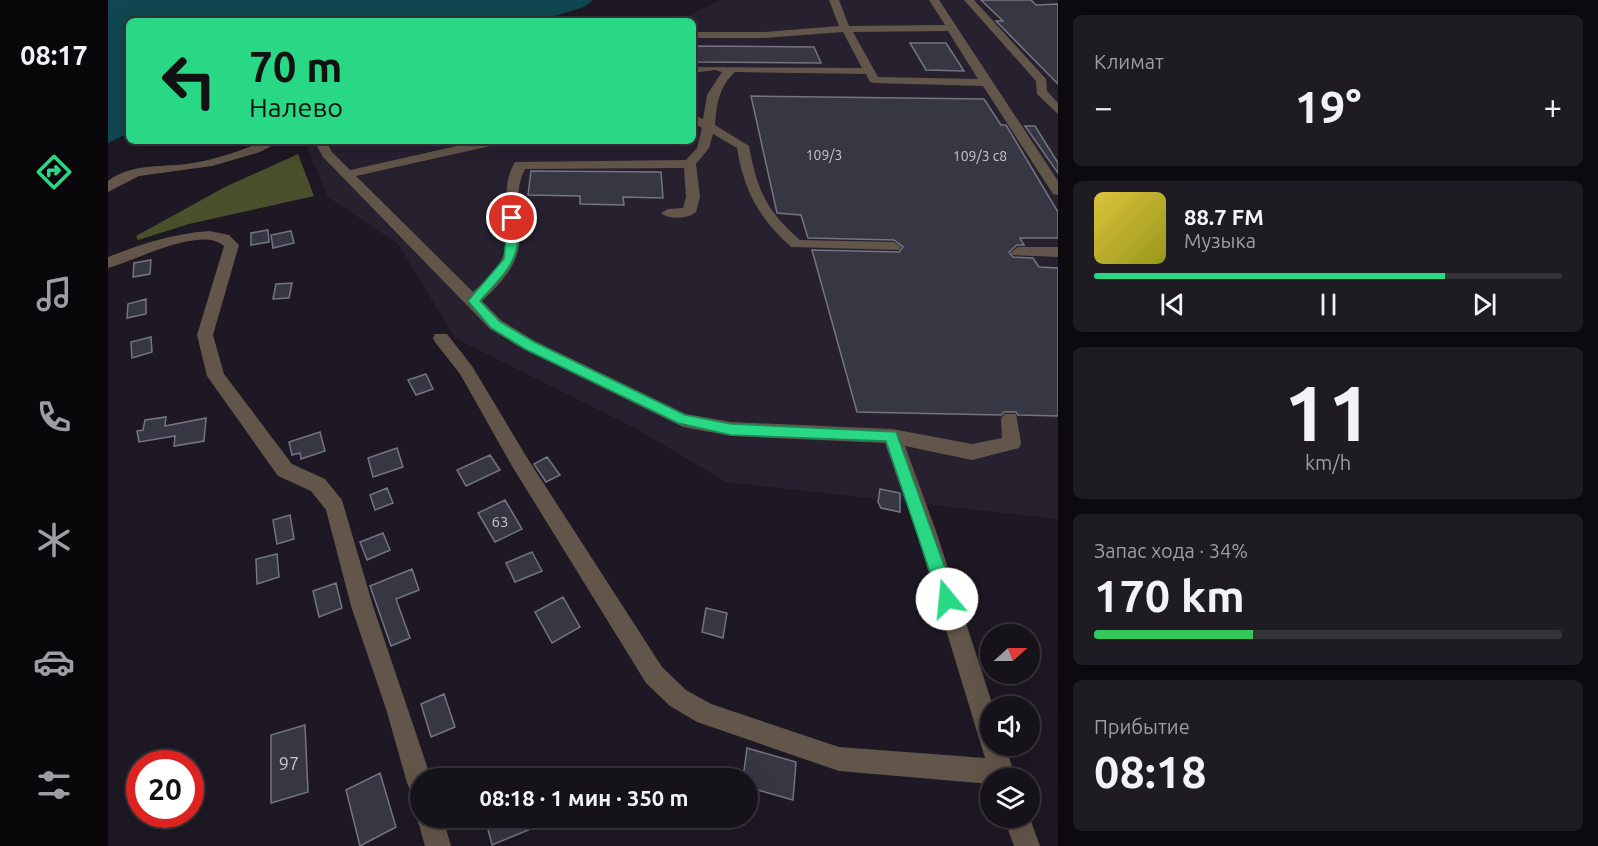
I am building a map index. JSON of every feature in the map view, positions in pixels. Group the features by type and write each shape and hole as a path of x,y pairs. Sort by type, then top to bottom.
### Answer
{"street":[{"path":"834,0 846,29 881,91"},
{"path":"934,0 1058,191"},
{"path":"969,0 1042,81 1041,93 1058,110"},
{"path":"696,35 764,35 846,29 951,28"},
{"path":"696,70 732,69 987,83"},
{"path":"668,213 689,212 693,197 690,164 704,147 711,97 718,79 732,69"},
{"path":"696,119 743,146 748,179 758,205 796,244 894,247"},
{"path":"108,188 114,181 144,169 192,167 265,144"},
{"path":"322,144 327,154 496,325 529,345 683,420 731,429 892,436 972,452 1012,443 1010,419"},
{"path":"349,174 482,144"},
{"path":"473,301 509,260 514,231 510,204 513,175 520,165 690,164"},
{"path":"108,264 162,244 202,235 222,235 229,239 232,245 205,335 216,376 285,470 318,485 335,506 362,606 399,712 416,768"},
{"path":"1018,252 1058,252"},
{"path":"441,338 466,370 519,461 654,675 678,698 705,714 839,759 980,773"},
{"path":"892,436 926,531 980,703"},
{"path":"433,828 438,846"},
{"path":"1021,828 1027,846"}],"shaded area":[{"path":"721,0 1058,0 1058,519 726,482 637,429 455,338 398,244 328,197 305,144 696,144 696,18 683,18"}],"green space":[{"path":"298,154 314,196 189,224 138,240 136,236 225,187"}],"water":[{"path":"108,0 593,0 584,7 548,18 126,18 126,134 108,143"}],"building":[{"path":"981,0 1031,0 1036,5 1058,4 1058,84 996,21 1003,21"},
{"path":"910,43 946,43 964,71 926,70"},
{"path":"696,46 814,47 821,63 696,62"},
{"path":"751,96 984,99 1001,125 1006,125 1058,212 1058,238 1020,238 1024,245 1017,245 1009,252 1013,257 1033,258 1039,267 1058,268 1058,416 1018,415 1016,412 1004,412 1001,415 857,412 812,250 899,252 903,247 894,240 808,238 801,215 777,213"},
{"path":"1025,126 1035,126 1058,163 1058,173"},
{"path":"531,171 661,172 663,198 623,197 624,205 580,204 580,196 528,195"},
{"path":"268,230 269,242 251,245 251,233"},
{"path":"291,231 294,243 273,248 271,235"},
{"path":"151,260 150,274 133,277 134,263"},
{"path":"292,283 289,298 273,299 276,284"},
{"path":"146,299 146,314 127,318 128,304"},
{"path":"151,337 152,352 132,358 131,342"},
{"path":"426,374 433,389 416,395 408,380"},
{"path":"166,417 165,426 206,418 204,441 174,446 175,436 139,442 137,431 143,430 145,420"},
{"path":"320,432 325,451 301,459 300,453 292,455 289,442"},
{"path":"397,448 403,467 373,477 368,458"},
{"path":"490,455 500,470 466,486 457,470"},
{"path":"547,457 560,475 546,482 534,464"},
{"path":"387,488 393,503 375,510 370,495"},
{"path":"880,489 900,493 900,512 881,508 878,502"},
{"path":"505,500 522,529 495,542 478,513"},
{"path":"290,515 294,539 277,544 273,520"},
{"path":"383,533 390,550 367,560 360,542"},
{"path":"532,552 542,571 515,582 506,563"},
{"path":"277,554 279,577 257,584 256,559"},
{"path":"412,569 419,590 396,599 410,638 391,646 370,586"},
{"path":"336,583 342,608 319,617 313,591"},
{"path":"563,597 580,627 552,643 535,612"},
{"path":"706,608 727,613 723,638 702,632"},
{"path":"444,694 455,727 431,737 421,704"},
{"path":"305,725 308,792 271,803 271,735"},
{"path":"747,748 796,762 793,800 758,790 758,768 744,768"},
{"path":"380,773 396,827 360,846 346,790"},
{"path":"488,828 533,828 492,845"}],"route":[{"path":"512,218 514,231 509,260 493,282 473,301 496,325 529,345 683,420 731,429 892,436 926,531 947,599"}]}
